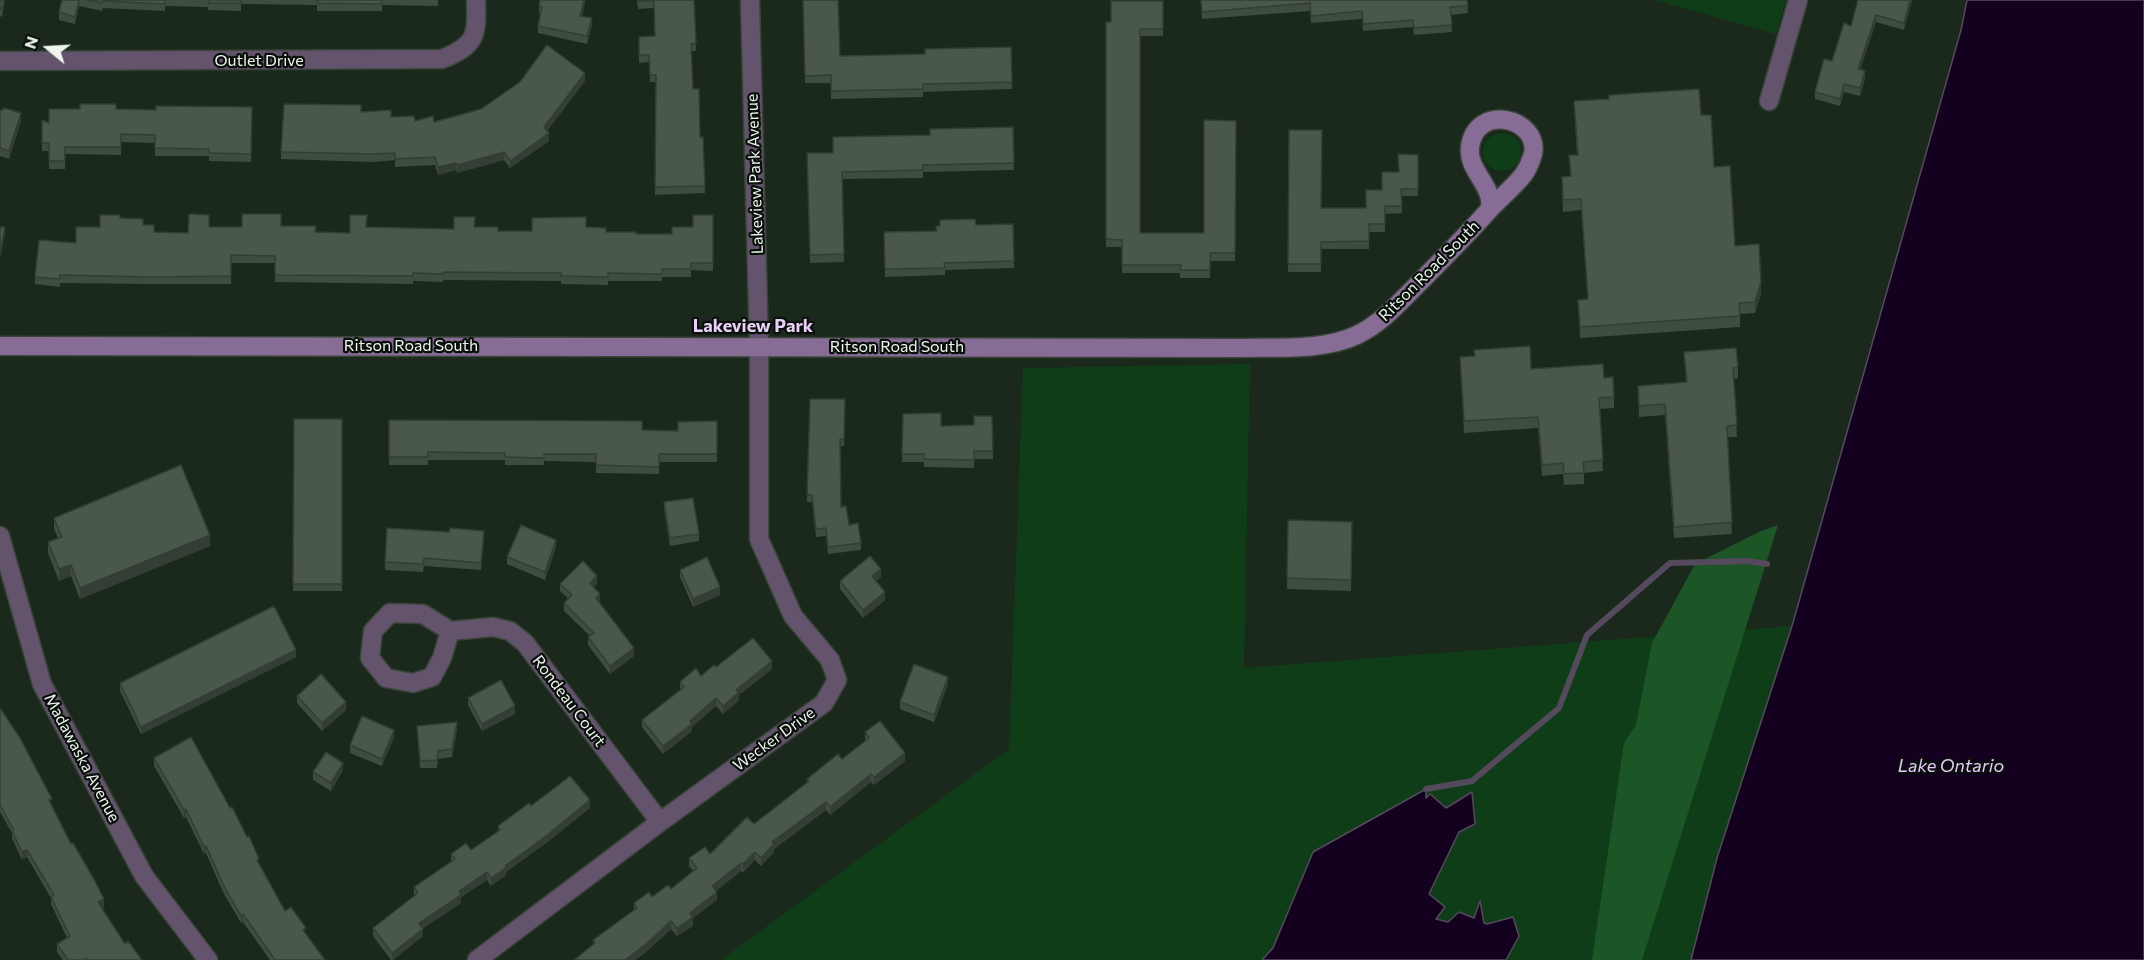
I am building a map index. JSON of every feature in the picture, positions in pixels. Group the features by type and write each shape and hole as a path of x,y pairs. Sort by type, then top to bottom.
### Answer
{"street":[{"name":"Outlet Drive","path":"0,61 442,58 461,51 470,43 475,32 476,0"},
{"name":"Lakeview Park Avenue","path":"750,0 759,347"},
{"path":"1769,101 1798,0"},
{"name":"Ritson Road South","path":"0,346 1241,348 1324,345 1357,335 1376,324 1469,233 1526,171 1534,151 1533,141 1524,128 1506,119 1494,118 1484,122 1470,146 1471,160 1491,195 1490,209"},
{"name":"Wecker Drive","path":"477,960 660,822 824,703 837,680 830,660 793,616 759,539 759,347"},
{"name":"Madawaska Avenue","path":"0,536 42,684 144,876 208,960"},
{"path":"390,613 423,614 450,631 442,658 432,677 413,683 386,678 370,658 373,631 390,613"},
{"name":"Rondeau Court","path":"450,631 493,627 510,631 525,643 660,822"}],"green space":[{"path":"1654,0 1786,0 1776,34"},
{"path":"1502,133 1516,138 1521,152 1516,166 1502,171 1488,166 1483,152 1488,138"},
{"path":"1250,364 1244,668 1792,626 1717,858 1691,960 721,960 1009,749 1023,368"},
{"path":"1778,525 1642,960 1592,960 1624,743 1636,725 1652,643 1695,564"}],"water":[{"name":"Lake Ontario","path":"1967,0 2144,0 2144,960 1691,960 1717,858 1792,626 1961,30"},
{"path":"1426,789 1426,798 1430,794 1446,808 1472,792 1475,824 1459,832 1429,894 1445,907 1436,919 1448,922 1459,912 1474,918 1480,901 1484,923 1513,917 1519,936 1506,960 1262,960 1273,948 1313,852"}],"building":[{"path":"0,0 4,0 2,9 0,9"},
{"path":"62,0 79,0 75,17 59,12"},
{"path":"87,0 165,0 165,4 103,1 102,3"},
{"path":"209,0 241,0 241,3 208,3"},
{"path":"317,0 382,0 382,4 317,3"},
{"path":"540,0 584,0 580,16 592,18 587,36 538,26 542,7 539,6"},
{"path":"638,0 694,0 696,43 691,44 693,89 699,89 700,137 703,137 705,186 655,187 656,75 650,75 649,55 639,55 639,37 655,36 654,1"},
{"path":"803,0 838,0 840,56 925,54 925,49 1011,47 1012,82 923,84 923,89 831,91 831,75 805,76"},
{"path":"1201,0 1467,0 1468,6 1450,7 1452,25 1414,28 1413,20 1363,24 1362,11 1311,16 1310,3 1202,12"},
{"path":"1858,0 1910,0 1904,23 1876,15 1858,69 1865,71 1860,88 1844,84 1840,99 1815,92 1824,59 1832,61 1844,23 1851,26"},
{"path":"1111,1 1163,1 1163,29 1140,29 1140,233 1204,233 1204,120 1236,121 1235,253 1210,253 1210,270 1180,270 1181,265 1122,265 1122,240 1106,239 1106,22 1111,22"},
{"path":"547,45 585,73 544,127 549,133 510,161 504,152 457,165 456,163 438,167 435,157 395,159 395,153 281,152 284,104 361,105 361,112 391,110 391,117 414,116 415,121 433,116 434,122 481,109 520,82"},
{"path":"1699,89 1701,115 1711,115 1714,167 1730,166 1735,246 1759,244 1761,282 1755,302 1739,303 1740,316 1580,327 1578,300 1588,299 1581,199 1563,200 1562,177 1571,176 1569,155 1578,155 1574,101 1609,99 1609,95"},
{"path":"80,104 116,104 116,109 156,110 156,106 252,107 251,154 209,153 209,149 155,148 155,135 121,134 121,147 65,147 65,161 49,161 49,143 42,143 42,120 49,123 49,109 80,109"},
{"path":"4,108 21,113 9,151 0,148 0,110"},
{"path":"1013,127 1014,163 923,165 923,170 842,172 844,254 810,255 807,153 833,153 833,137 930,135 930,129"},
{"path":"1289,130 1322,130 1321,208 1366,208 1366,190 1382,190 1382,172 1399,172 1398,154 1418,155 1418,189 1401,189 1402,206 1385,206 1385,224 1369,224 1369,241 1321,242 1321,264 1288,264"},
{"path":"189,214 209,215 209,227 242,227 242,214 281,214 281,226 316,226 315,232 350,233 350,215 367,215 366,227 454,229 454,217 475,217 474,227 498,227 498,231 532,231 532,218 586,217 586,227 606,228 606,232 636,232 636,234 672,234 672,227 693,227 693,215 713,215 713,263 691,263 691,269 662,269 662,274 608,273 608,277 561,276 561,273 443,272 443,274 413,273 413,276 275,275 275,256 231,255 231,276 60,275 60,279 35,277 39,240 76,243 76,227 100,227 100,215 120,215 120,218 143,219 143,225 154,225 154,232 188,233"},
{"path":"975,219 976,225 1013,224 1014,261 944,263 945,268 885,269 884,232 937,231 936,226 940,226 940,220"},
{"path":"0,227 5,227 0,252"},
{"path":"1530,346 1531,369 1603,364 1604,378 1613,377 1614,397 1599,398 1603,460 1583,462 1584,473 1564,474 1563,463 1542,465 1538,417 1464,421 1460,357 1475,356 1474,350"},
{"path":"1736,348 1738,367 1733,368 1737,425 1727,426 1732,522 1674,527 1665,404 1639,406 1638,386 1687,382 1684,352"},
{"path":"810,399 845,399 844,439 840,439 841,507 846,506 849,525 858,523 861,543 828,547 826,528 816,529 812,495 807,495"},
{"path":"941,413 941,426 974,425 974,416 992,416 993,451 974,451 974,460 924,459 924,454 902,454 903,414"},
{"path":"294,419 342,419 342,584 293,584"},
{"path":"389,420 642,421 642,430 678,431 678,422 717,421 717,454 659,454 659,467 596,465 596,454 544,454 544,458 505,457 505,453 428,452 428,457 389,457"},
{"path":"181,465 210,535 80,588 71,565 59,569 48,542 62,537 54,518"},
{"path":"693,498 699,534 670,538 664,502"},
{"path":"1288,520 1352,522 1351,580 1287,578"},
{"path":"521,525 556,540 545,572 507,557"},
{"path":"387,528 449,532 450,528 484,531 481,563 424,558 423,564 385,562"},
{"path":"870,556 881,569 872,576 885,592 863,610 840,581"},
{"path":"707,557 720,587 693,599 680,570"},
{"path":"583,561 597,576 590,583 600,594 596,598 634,648 610,666 588,637 594,633 564,603 572,595 560,584"},
{"path":"274,606 296,650 141,727 120,683"},
{"path":"753,638 772,661 736,690 739,692 723,706 716,698 690,721 692,724 663,746 642,720 684,687 680,682 696,668 701,676"},
{"path":"914,664 948,677 934,715 900,702"},
{"path":"321,674 346,702 322,723 297,696"},
{"path":"501,680 515,706 482,724 468,698"},
{"path":"0,708 20,738 52,799 49,800 71,844 73,843 95,881 104,899 98,902 125,944 128,941 142,960 87,960 86,958 68,960 57,944 70,936 51,897 54,895 27,850 22,852 12,831 14,830 0,805"},
{"path":"362,716 394,730 382,759 350,745"},
{"path":"880,721 905,753 874,777 871,774 830,807 826,802 772,842 774,844 761,858 755,852 743,864 741,863 712,886 717,892 690,913 693,917 677,928 671,921 625,960 574,960 595,943 593,940 637,908 634,903 649,892 652,897 668,885 671,889 697,868 689,858 705,847 710,854 747,817 754,824 809,781 807,779 838,754 842,759 869,738 865,732"},
{"path":"457,722 452,749 438,751 437,760 420,761 417,726"},
{"path":"191,737 230,808 232,807 247,837 249,836 259,859 257,860 285,911 291,907 306,928 303,930 325,960 275,960 243,914 241,916 186,809 184,810 154,758"},
{"path":"326,752 343,763 331,783 313,772"},
{"path":"570,776 590,800 505,866 506,868 491,878 487,872 459,891 461,895 419,923 423,929 392,953 373,928 418,893 414,887 455,859 451,854 466,843 471,850 500,830 498,826 529,803 531,806"}],"waterway":[{"path":"1426,789 1472,781 1559,708 1587,635 1670,563 1748,561 1767,564"}],"district":[{"name":"Lakeview Park","path":"753,326"}]}
